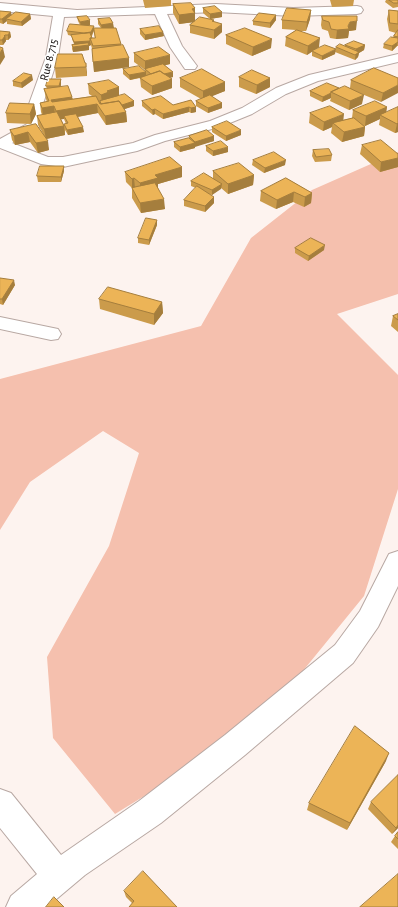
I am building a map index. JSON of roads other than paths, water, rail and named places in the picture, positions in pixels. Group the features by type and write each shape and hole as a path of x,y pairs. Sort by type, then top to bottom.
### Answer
{"street":[{"path":"0,7 59,13 160,11 216,8 293,12 357,10"},
{"path":"160,11 176,47 190,66"},
{"name":"Rue 8.715","path":"0,142 32,127 38,119 36,104 52,57 59,13"},
{"path":"0,142 46,161 54,162 70,161 123,151 160,138 215,124 247,110 287,89 314,78 398,58"},
{"path":"0,323 51,334"},
{"path":"22,907 74,864 150,812 235,745 344,654 369,619 398,560"},
{"path":"0,804 59,877"}]}
